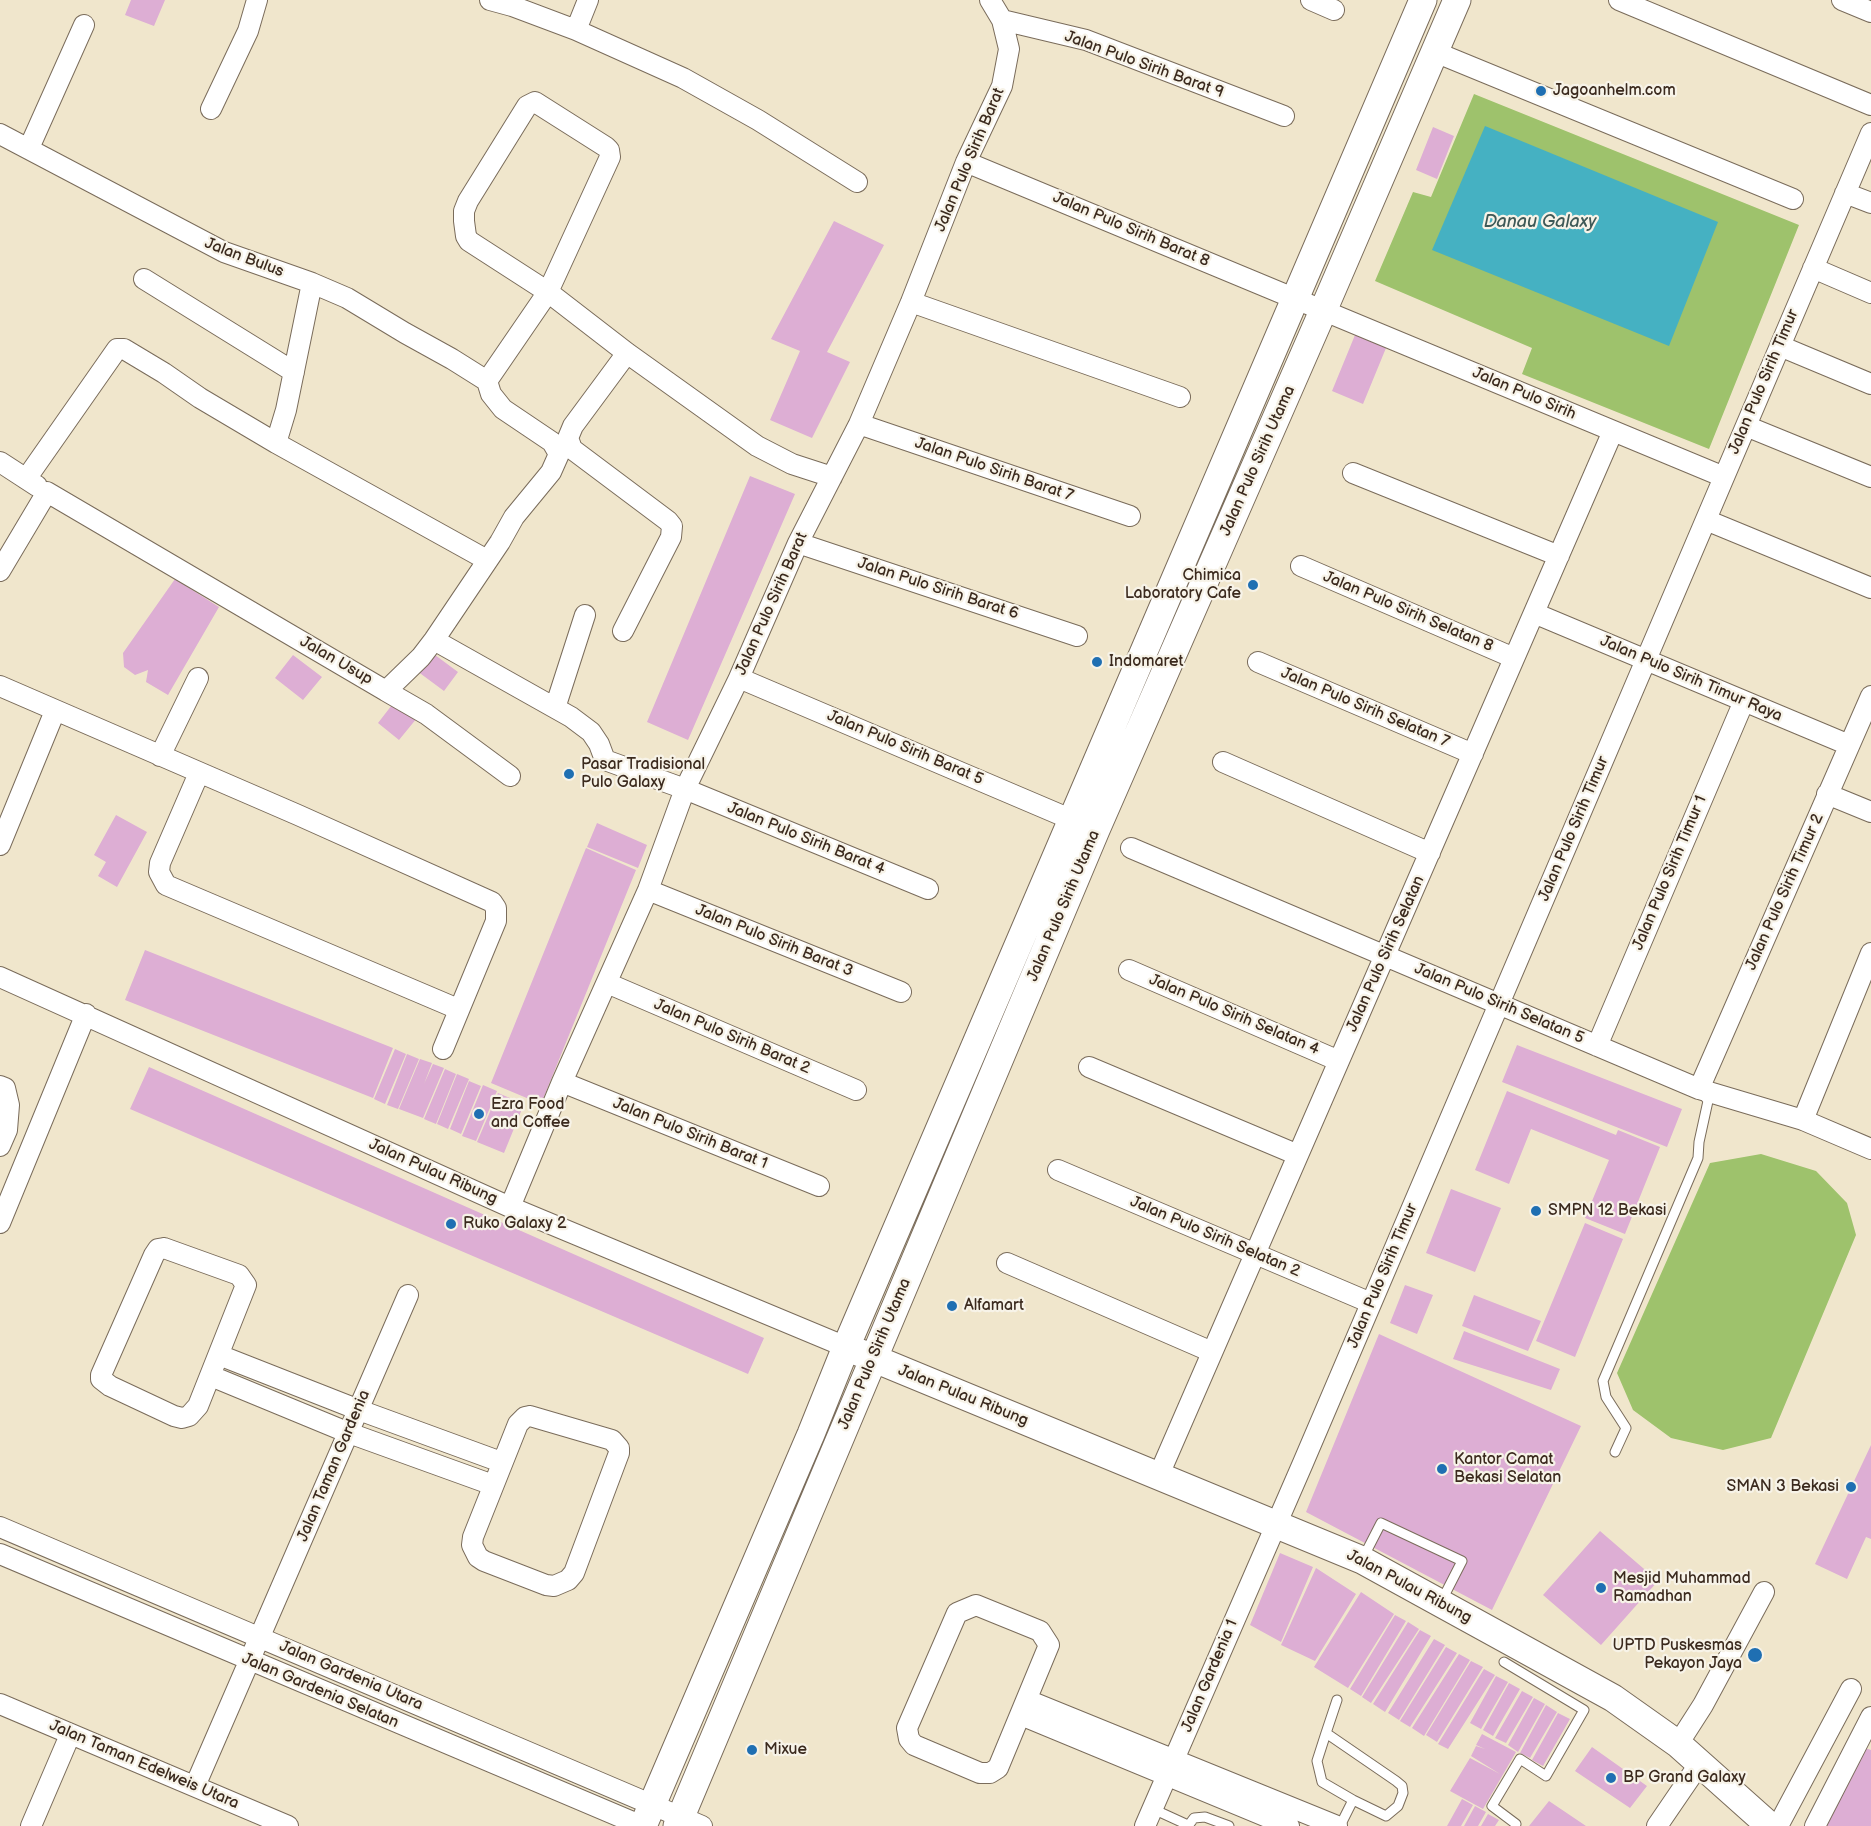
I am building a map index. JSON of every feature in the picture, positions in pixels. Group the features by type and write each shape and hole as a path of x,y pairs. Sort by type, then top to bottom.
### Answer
{"main road":[{"name":"Jalan Pulo Sirih Utama","path":"645,1819 1423,0"},
{"name":"Jalan Pulo Sirih Utama","path":"687,1823 716,1736 873,1358 1096,830 1456,0"},
{"path":"883,1262 910,1274"},
{"name":"Jalan Pulau Ribung","path":"846,1347 1362,1560 1441,1603 1546,1674 1613,1698 1678,1744 1770,1826"},
{"path":"811,1434 837,1445"},
{"path":"687,1723 716,1736"}],"street":[{"path":"211,108 248,31 257,0"},
{"path":"490,0 513,3 683,78 758,120 856,182"},
{"path":"576,30 588,0"},
{"name":"Jalan Pulo Sirih Barat","path":"510,1207 562,1082 608,984 648,890 685,789 739,678 798,543 859,424 911,302 966,162 1002,86 1009,49 1002,20 990,0"},
{"path":"1311,0 1334,10"},
{"path":"1619,0 1871,105"},
{"path":"1842,0 1871,12"},
{"name":"Jalan Pulo Sirih Barat 9","path":"1002,20 1086,40 1284,116"},
{"path":"29,148 84,25"},
{"path":"1435,52 1793,199"},
{"path":"487,381 548,292 610,157 606,147 535,102 527,106 468,201 464,211 464,221 469,241 548,292 627,353 758,446 792,464 832,477"},
{"name":"Jalan Pulo Sirih Timur","path":"1275,1525 1871,133"},
{"name":"Jalan Bulus","path":"0,134 142,211 224,252 347,298 487,381 491,394 502,409 552,442 559,454 551,472 514,517 434,640"},
{"name":"Jalan Pulo Sirih Barat 8","path":"966,162 1323,311"},
{"path":"1845,193 1871,203"},
{"path":"1813,268 1871,292"},
{"path":"144,279 294,372"},
{"path":"276,443 286,410 312,283"},
{"path":"911,302 1180,397"},
{"name":"Jalan Pulo Sirih","path":"1323,311 1724,477"},
{"path":"1780,346 1871,384"},
{"path":"27,479 117,349 124,349 276,443 487,560"},
{"path":"623,631 671,537 672,526 572,449 568,438 573,426 627,353"},
{"name":"Jalan Pulo Sirih Barat 7","path":"859,424 1130,516"},
{"path":"1746,426 1871,477"},
{"name":"Jalan Pulo Sirih Selatan","path":"1158,1477 1613,431"},
{"name":"Jalan Usup","path":"0,462 47,492 386,691 421,657 434,640"},
{"path":"1353,473 1559,556"},
{"path":"0,571 47,492"},
{"path":"1706,520 1871,588"},
{"name":"Jalan Pulo Sirih Barat 6","path":"798,543 1077,636"},
{"name":"Jalan Pulo Sirih Selatan 8","path":"1301,566 1514,658"},
{"name":"Jalan Pulo Sirih Timur Raya","path":"1534,613 1849,745"},
{"path":"555,708 585,615"},
{"path":"434,640 555,708 591,732 605,760 685,789"},
{"name":"Jalan Pulo Sirih Selatan 7","path":"1258,662 1473,754"},
{"path":"160,756 198,678"},
{"name":"Jalan Pulo Sirih Barat 5","path":"739,678 1096,830"},
{"path":"0,686 492,902 496,908 496,921 443,1049"},
{"path":"386,691 426,714 510,776"},
{"name":"Jalan Pulo Sirih Timur 2","path":"1699,1089 1871,696"},
{"name":"Jalan Pulo Sirih Timur 1","path":"1597,1046 1744,701"},
{"path":"0,845 5,818 55,711"},
{"path":"1223,762 1430,853"},
{"path":"199,772 160,863 159,872 165,885 458,1009"},
{"name":"Jalan Pulo Sirih Barat 4","path":"685,789 928,889"},
{"path":"1827,794 1871,812"},
{"name":"Jalan Pulo Sirih Selatan 5","path":"1131,848 1699,1089 1803,1120 1871,1149"},
{"name":"Jalan Pulo Sirih Barat 3","path":"648,890 901,992"},
{"path":"1803,1120 1871,953"},
{"name":"Jalan Pulo Sirih Selatan 4","path":"1129,970 1339,1060"},
{"name":"Jalan Pulau Ribung","path":"0,977 510,1207 846,1347"},
{"name":"Jalan Pulo Sirih Barat 2","path":"608,984 856,1090"},
{"path":"0,1223 86,1014"},
{"path":"1089,1067 1298,1155"},
{"name":"Jalan Pulo Sirih Barat 1","path":"562,1082 819,1186"},
{"path":"0,1086 5,1088 9,1105 7,1130 0,1146"},
{"name":"Jalan Pulo Sirih Selatan 2","path":"1058,1170 1371,1303"},
{"path":"164,1248 243,1277 246,1285 211,1376 198,1406 189,1416 182,1418 110,1386 101,1379 154,1255 159,1249 164,1248"},
{"path":"1007,1263 1212,1352"},
{"name":"Jalan Taman Gardenia","path":"195,1786 408,1295"},
{"path":"219,1355 501,1462"},
{"path":"211,1376 349,1433 493,1485"},
{"path":"530,1416 612,1440 618,1445 619,1453 574,1573 561,1584 546,1586 478,1557 472,1545 501,1462 518,1424 525,1417 530,1416"},
{"name":"Jalan Gardenia 1","path":"1149,1817 1275,1525"},
{"name":"Jalan Gardenia Utara","path":"0,1527 260,1637 645,1819 687,1823"},
{"name":"Jalan Gardenia Selatan","path":"0,1554 250,1661 645,1819"},
{"path":"1678,1744 1703,1705 1764,1592"},
{"path":"976,1605 1040,1631 1049,1645 1024,1707 998,1768 990,1773 980,1773 914,1745 909,1739 907,1728 957,1613 976,1605"},
{"path":"1778,1826 1851,1689"},
{"name":"Jalan Taman Edelweis Utara","path":"0,1704 288,1826"},
{"path":"1024,1707 1170,1769 1289,1826"},
{"path":"1815,1826 1867,1736 1871,1717"},
{"path":"32,1826 70,1735"},
{"path":"1657,1826 1700,1763"},
{"path":"1170,1769 1339,1826"}],"lane":[{"path":"1615,1452 1626,1428 1606,1397 1603,1381 1698,1158 1708,1101 1699,1089"},
{"path":"1362,1560 1381,1523 1462,1561 1441,1603"},
{"path":"1504,1662 1546,1674 1584,1710 1546,1776 1520,1759 1503,1787 1492,1806 1516,1824"},
{"path":"1326,1733 1396,1781 1403,1789 1398,1806 1386,1816 1322,1782 1317,1761 1326,1733 1337,1700"},
{"path":"1339,1826 1353,1800"},
{"path":"1149,1817 1188,1826 1194,1818 1205,1817 1229,1826"}],"green space":[{"path":"1474,94 1799,225 1709,449 1522,374 1532,348 1375,281 1413,192 1431,197"},
{"path":"1761,1154 1816,1171 1847,1203 1856,1235 1771,1438 1723,1450 1671,1438 1633,1410 1617,1373 1710,1163"}],"water":[{"name":"Danau Galaxy","path":"1485,126 1718,222 1669,346 1432,250"}],"building":[{"path":"131,0 165,0 154,26 125,15"},
{"path":"1433,127 1454,136 1437,179 1416,170"},
{"path":"834,221 884,245 827,352 850,362 812,438 770,420 800,351 771,339"},
{"path":"1355,335 1386,348 1363,404 1332,391"},
{"path":"750,476 795,494 688,740 647,722"},
{"path":"175,579 219,607 168,695 146,682 148,670 135,675 124,667 123,653"},
{"path":"431,652 458,672 444,691 417,671"},
{"path":"293,655 322,677 303,700 275,678"},
{"path":"395,701 417,718 399,740 378,723"},
{"path":"116,815 147,832 117,887 98,876 106,862 94,855"},
{"path":"597,823 647,845 638,868 587,847"},
{"path":"586,848 636,870 541,1104 491,1083"},
{"path":"145,950 393,1048 373,1098 125,1000"},
{"path":"1517,1045 1682,1109 1667,1147 1502,1082"},
{"path":"395,1049 406,1054 385,1104 374,1099"},
{"path":"407,1054 419,1059 398,1109 387,1105"},
{"path":"420,1059 432,1063 424,1084 433,1064 444,1068 423,1118 399,1109"},
{"name":"Ruko Galaxy 2","path":"149,1067 764,1338 748,1374 130,1109"},
{"path":"445,1069 456,1074 436,1124 424,1119"},
{"path":"457,1074 469,1079 448,1129 437,1124"},
{"path":"469,1081 481,1086 461,1134 450,1129"},
{"name":"Ezra Food and Coffee","path":"483,1085 497,1091 476,1141 462,1136"},
{"path":"1507,1091 1616,1135 1618,1130 1660,1147 1625,1234 1585,1218 1609,1160 1531,1129 1509,1184 1475,1170"},
{"path":"498,1093 524,1104 504,1153 477,1142"},
{"path":"1451,1189 1501,1208 1475,1272 1426,1253"},
{"path":"1585,1223 1623,1239 1575,1357 1536,1341"},
{"path":"1405,1285 1433,1295 1417,1334 1390,1323"},
{"path":"1474,1295 1541,1321 1528,1351 1462,1326"},
{"path":"1464,1331 1560,1369 1551,1390 1453,1359"},
{"name":"Kantor Camat Bekasi Selatan","path":"1379,1334 1581,1426 1492,1610 1306,1512"},
{"path":"1871,1445 1871,1539 1866,1537 1847,1579 1815,1564"},
{"name":"Mesjid Muhammad Ramadhan","path":"1600,1531 1658,1581 1601,1645 1543,1595"},
{"path":"1280,1553 1313,1567 1281,1642 1250,1625"},
{"path":"1316,1568 1356,1594 1315,1661 1281,1645"},
{"path":"1361,1592 1394,1614 1348,1688 1314,1667"},
{"path":"1395,1615 1406,1621 1361,1696 1350,1689"},
{"path":"1408,1622 1419,1629 1371,1703 1362,1697"},
{"path":"1420,1630 1431,1636 1385,1712 1373,1704"},
{"path":"1434,1639 1445,1645 1399,1720 1388,1713"},
{"path":"1446,1647 1457,1653 1410,1727 1400,1721"},
{"path":"1459,1654 1470,1660 1424,1736 1412,1728"},
{"path":"1471,1661 1483,1667 1437,1742 1426,1735"},
{"path":"1484,1669 1495,1675 1448,1749 1438,1744"},
{"path":"1496,1676 1508,1682 1481,1729 1470,1723"},
{"path":"1509,1683 1520,1689 1493,1736 1483,1730"},
{"path":"1522,1691 1533,1697 1506,1743 1495,1738"},
{"path":"1534,1698 1545,1704 1518,1752 1508,1745"},
{"path":"1546,1705 1557,1712 1530,1758 1520,1753"},
{"path":"1558,1713 1570,1719 1543,1766 1532,1760"},
{"path":"1482,1734 1516,1752 1483,1809 1450,1791 1470,1758 1500,1774 1471,1756 1476,1746 1485,1749 1476,1745"},
{"name":"BP Grand Galaxy","path":"1592,1747 1647,1786 1630,1808 1575,1771"},
{"path":"1862,1747 1871,1750 1871,1826 1825,1826"},
{"path":"1462,1799 1473,1805 1461,1826 1447,1826"},
{"path":"1549,1801 1586,1826 1529,1826"},
{"path":"1475,1806 1486,1812 1478,1826 1464,1826"},
{"path":"1488,1814 1499,1820 1495,1826 1481,1826"}],"place":[{"name":"Jagoanhelm.com","path":"1541,91"},
{"name":"Chimica Laboratory Cafe","path":"1253,585"},
{"name":"Indomaret","path":"1097,662"},
{"name":"Pasar Tradisional Pulo Galaxy","path":"569,774"},
{"name":"Ezra Food and Coffee","path":"479,1114"},
{"name":"SMPN 12 Bekasi","path":"1536,1211"},
{"name":"Ruko Galaxy 2","path":"451,1224"},
{"name":"Alfamart","path":"952,1306"},
{"name":"Kantor Camat Bekasi Selatan","path":"1442,1469"},
{"name":"SMAN 3 Bekasi","path":"1851,1487"},
{"name":"Mesjid Muhammad Ramadhan","path":"1601,1588"},
{"name":"UPTD Puskesmas Pekayon Jaya","path":"1755,1655"},
{"name":"Mixue","path":"752,1750"},
{"name":"BP Grand Galaxy","path":"1611,1778"}]}
